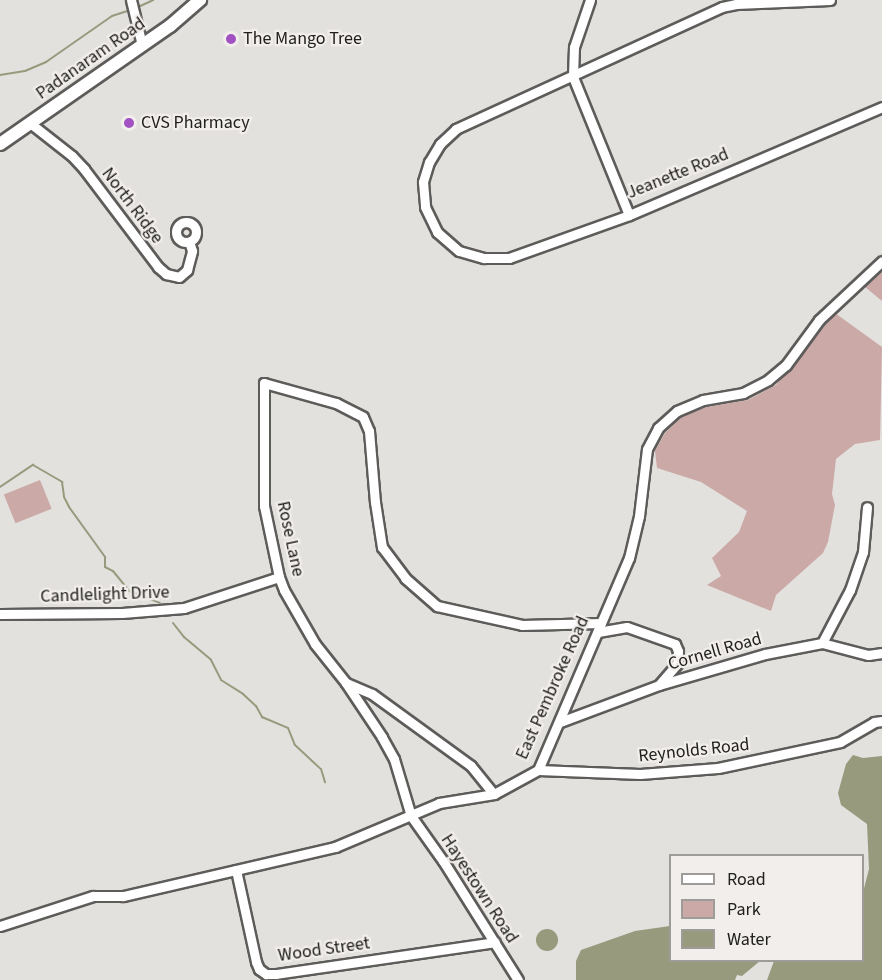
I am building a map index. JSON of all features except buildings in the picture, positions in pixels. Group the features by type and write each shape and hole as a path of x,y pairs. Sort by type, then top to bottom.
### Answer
{"main road":[{"name":"Padanaram Road","path":"0,144 141,39 200,0"}],"street":[{"path":"131,0 141,39"},
{"name":"Jeanette Road","path":"590,0 574,47 573,77 629,215 882,107"},
{"path":"629,215 509,258 484,258 459,251 437,232 425,207 423,182 429,162 440,144 456,129 722,8 736,4 830,0"},
{"name":"North Ridge","path":"30,123 72,156 84,169 158,267 166,274 179,277 187,270 192,251 189,241"},
{"name":"East Pembroke Road","path":"0,926 93,896 123,896 335,847 439,803 494,794 538,770 629,558 639,516 647,449 658,428 677,411 704,400 743,393 768,381 786,365 819,320 882,261"},
{"name":"Rose Lane","path":"411,816 394,759 346,683 315,644 279,577 264,506 264,383 336,403 363,417 369,431 375,502 382,547 405,578 437,606 522,625 600,627"},
{"path":"822,643 850,590 860,561 867,507"},
{"name":"Candlelight Drive","path":"0,614 122,614 184,608 279,577"},
{"path":"600,627 627,627 675,644 678,651 677,664 659,686"},
{"name":"Cornell Road","path":"560,722 659,686 765,654 822,643 868,655 882,653"},
{"name":"Rose Lane","path":"346,683 372,694 422,733 471,765 494,794"},
{"name":"Reynolds Road","path":"538,770 640,774 718,768 840,742 874,722 882,721"},
{"name":"Hayestown Road","path":"411,816 441,858 518,980"},
{"name":"Wood Street","path":"236,870 256,962 259,969 266,974 495,942"}],"green space":[{"path":"882,272 882,301 865,287"},
{"path":"835,313 882,347 880,440 855,444 836,459 832,494 835,505 828,542 823,553 776,595 771,611 707,585 721,576 712,558 739,532 747,511 701,482 657,468 655,451 665,433 683,416 707,407 748,400 776,385"},
{"path":"40,480 52,509 15,523 4,495"}],"water":[{"path":"853,755 863,758 882,756 882,980 767,980 774,962 864,962 864,888 869,869 867,824 841,805 838,793 846,764"},
{"path":"669,926 669,962 759,962 742,976 737,975 735,980 576,980 576,961 581,950 635,931"},
{"path":"547,929 555,932 558,940 555,948 547,951 539,948 536,940 539,932"}],"waterway":[{"path":"136,8 153,0"},
{"path":"0,75 25,71 46,62 112,16 131,10"},
{"path":"0,487 33,465 62,482 64,497 69,507 105,557 105,567 113,571 129,591 160,603"},
{"path":"173,623 184,637 211,660 221,680 243,694 256,706 262,717 288,728 295,745 321,769 325,782"}],"place":[{"name":"The Mango Tree","path":"231,39"},
{"name":"CVS Pharmacy","path":"129,123"}]}
